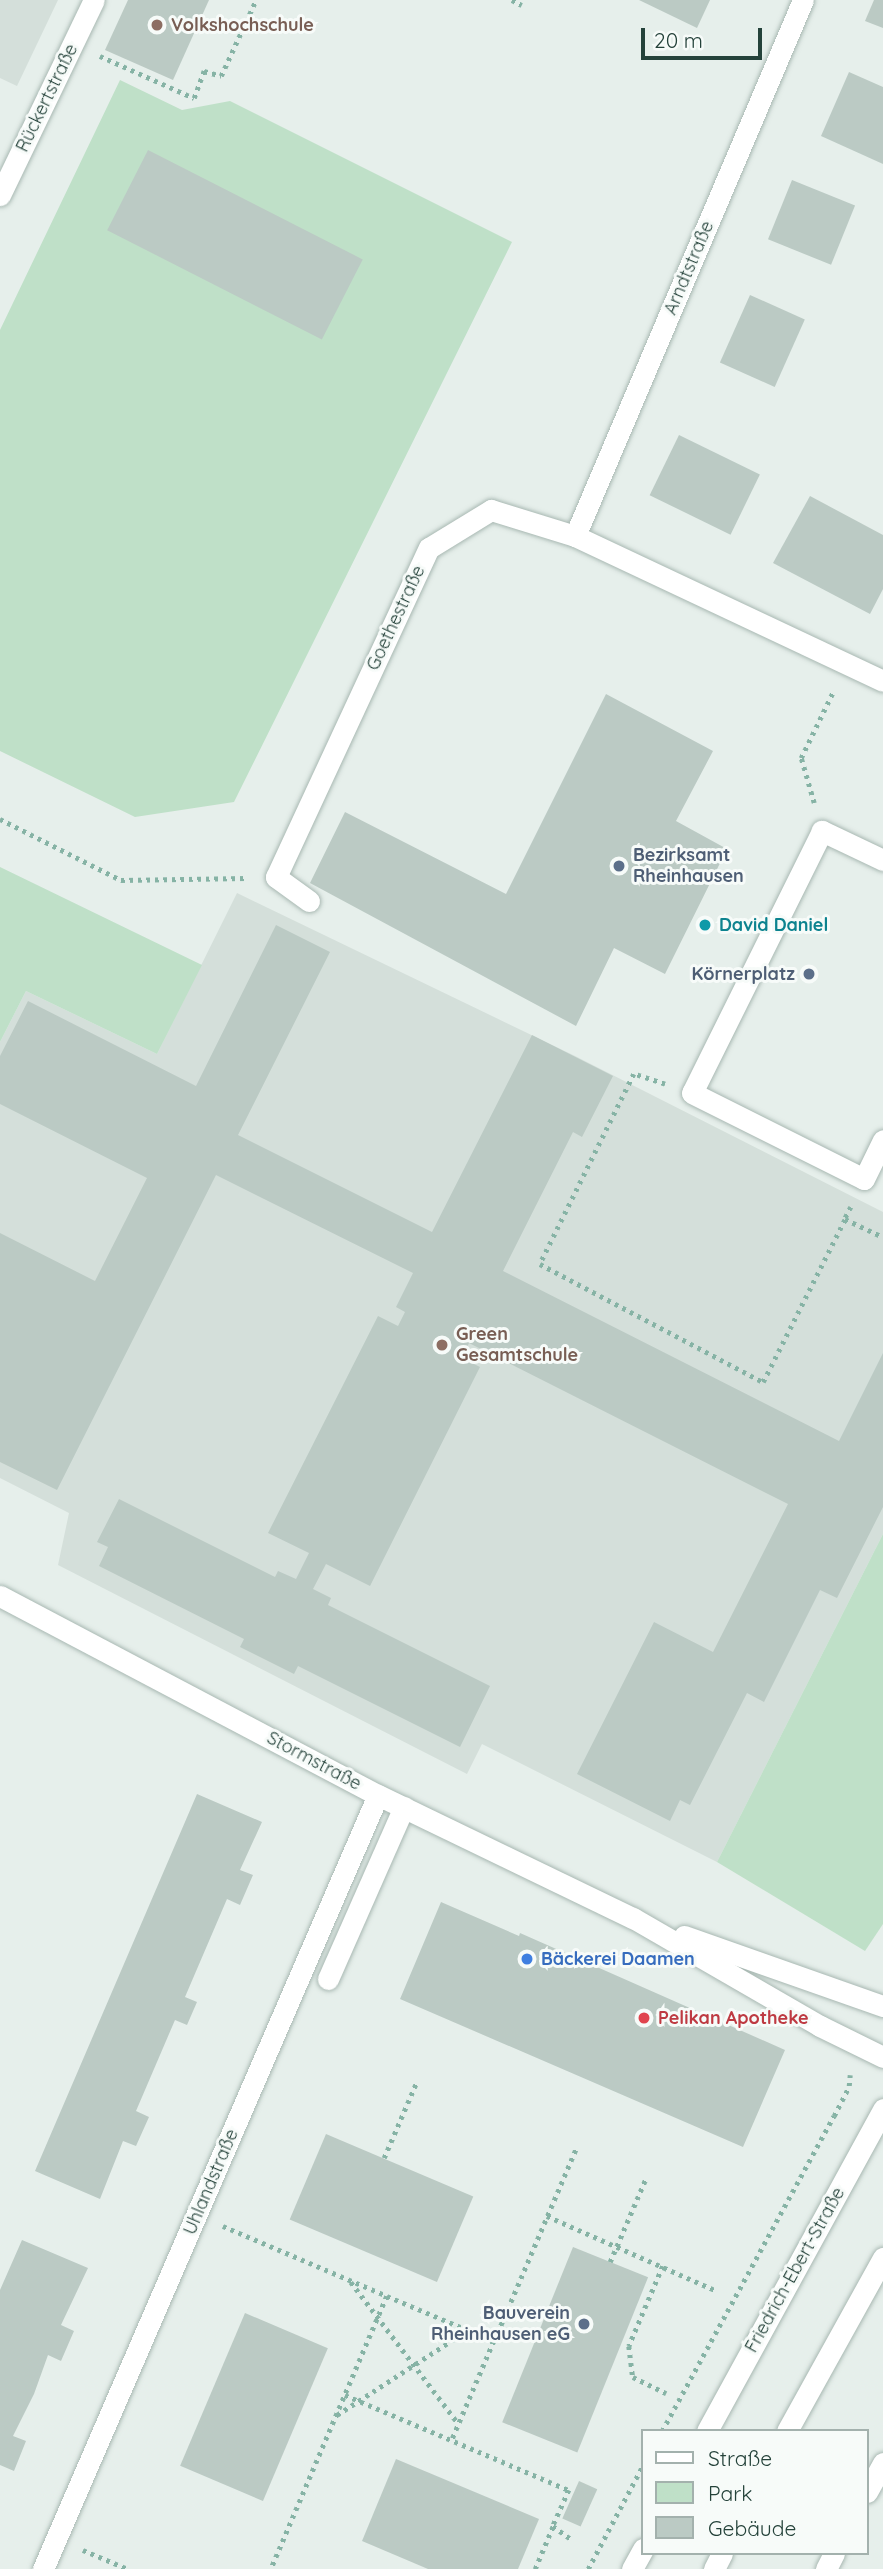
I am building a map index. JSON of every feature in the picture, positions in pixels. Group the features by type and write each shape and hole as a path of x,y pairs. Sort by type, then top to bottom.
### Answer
{"street":[{"name":"Rückertstraße","path":"0,195 94,0"},
{"name":"Arndtstraße","path":"575,536 803,0"},
{"name":"Goethestraße","path":"276,877 429,548 491,510 575,536 883,681"},
{"path":"883,860 822,831 692,1093 864,1179 883,1140"},
{"path":"276,877 309,901"},
{"name":"Stormstraße","path":"0,1596 377,1795 633,1918 883,2057"},
{"name":"Uhlandstraße","path":"43,2569 377,1795"},
{"path":"328,1979 404,1807"},
{"name":"Stormstraße","path":"633,1918 883,2006"},
{"name":"Friedrich-Ebert-Straße","path":"708,2429 883,2109"},
{"path":"788,2429 883,2258"},
{"path":"869,2489 883,2463"},
{"path":"632,2569 642,2551"}],"path":[{"path":"123,66 194,98 204,71 221,76 256,0"},
{"path":"512,0 522,5"},
{"path":"822,831 801,758 847,663"},
{"path":"0,819 121,880 276,877"},
{"path":"692,1093 634,1074 540,1264 763,1382 864,1179"},
{"path":"845,1219 883,1237"},
{"path":"663,2429 834,2116 849,2086 850,2063 859,2046"},
{"path":"384,2158 417,2081"},
{"path":"452,2440 576,2149"},
{"path":"610,2262 646,2178"},
{"path":"196,2215 494,2341"},
{"path":"547,2216 717,2291"},
{"path":"663,2266 629,2346 633,2377 666,2393"},
{"path":"350,2280 458,2424"},
{"path":"271,2569 387,2296"},
{"path":"337,2415 468,2330"},
{"path":"345,2395 569,2490 535,2569"},
{"path":"588,2569 642,2467"},
{"path":"553,2526 572,2540"},
{"path":"57,2538 128,2569"}],"shaded area":[{"path":"0,0 58,0 17,86 0,78"},
{"name":"Green Gesamtschule","path":"237,893 575,1056 883,1212 883,1534 717,1862 482,1744 467,1774 58,1565 69,1513 0,1478 0,1042 26,991 157,1054"}],"green space":[{"path":"120,80 182,110 230,101 512,242 234,802 135,817 0,751 0,330"},
{"path":"0,867 202,965 157,1054 26,991 0,1042"},
{"path":"883,1534 883,1924 865,1951 717,1862"}],"building":[{"name":"Volkshochschule","path":"128,0 209,0 173,80 105,50"},
{"path":"639,0 710,0 697,28"},
{"path":"874,0 883,0 883,28 865,21"},
{"path":"849,72 883,87 883,164 821,136"},
{"path":"148,150 363,259 322,340 107,230"},
{"path":"792,180 855,205 831,265 768,239"},
{"path":"750,295 805,319 775,387 720,363"},
{"path":"679,435 760,474 731,535 650,495"},
{"path":"810,496 883,535 883,589 870,614 773,563"},
{"name":"Bezirksamt Rheinhausen","path":"606,694 713,751 676,821 727,849 665,974 614,948 576,1026 310,883 345,812 506,894"},
{"path":"276,925 330,952 238,1135 432,1232 532,1035 613,1076 582,1137 573,1132 503,1271 839,1441 883,1353 883,1507 837,1598 820,1590 764,1702 747,1693 690,1805 680,1800 670,1821 577,1774 654,1622 713,1652 788,1504 469,1343 462,1358 480,1367 370,1586 326,1564 313,1589 331,1598 328,1605 490,1686 460,1747 298,1666 294,1674 240,1647 244,1639 99,1566 108,1547 97,1542 119,1499 275,1577 278,1571 296,1579 309,1553 268,1533 378,1316 398,1326 405,1312 396,1307 413,1273 216,1175 57,1490 0,1462 0,1233 95,1281 147,1178 0,1104 0,1056 28,1001 196,1086"},
{"path":"197,1794 262,1822 240,1870 253,1875 240,1905 227,1899 185,1997 197,2002 187,2025 175,2020 136,2111 149,2117 136,2146 123,2141 100,2199 35,2171"},
{"path":"441,1902 519,1936 520,1933 785,2050 743,2147 400,1999"},
{"path":"326,2134 473,2197 437,2282 290,2220"},
{"path":"22,2240 88,2268 61,2325 74,2331 61,2361 48,2355 34,2394 13,2436 26,2441 14,2471 0,2465 0,2290"},
{"name":"Bauverein Rheinhausen eG","path":"573,2247 648,2277 577,2453 502,2422"},
{"path":"245,2313 328,2348 263,2501 180,2466"},
{"path":"396,2459 539,2519 518,2569 428,2569 362,2541"},
{"path":"579,2481 597,2489 581,2527 562,2518"}],"place":[{"name":"Volkshochschule","path":"157,25"},
{"name":"Bezirksamt Rheinhausen","path":"619,866"},
{"name":"David Daniel","path":"705,925"},
{"name":"Körnerplatz","path":"809,974"},
{"name":"Green Gesamtschule","path":"442,1345"},
{"name":"Bäckerei Daamen","path":"527,1959"},
{"name":"Pelikan Apotheke","path":"644,2018"},
{"name":"Bauverein Rheinhausen eG","path":"584,2324"}]}
